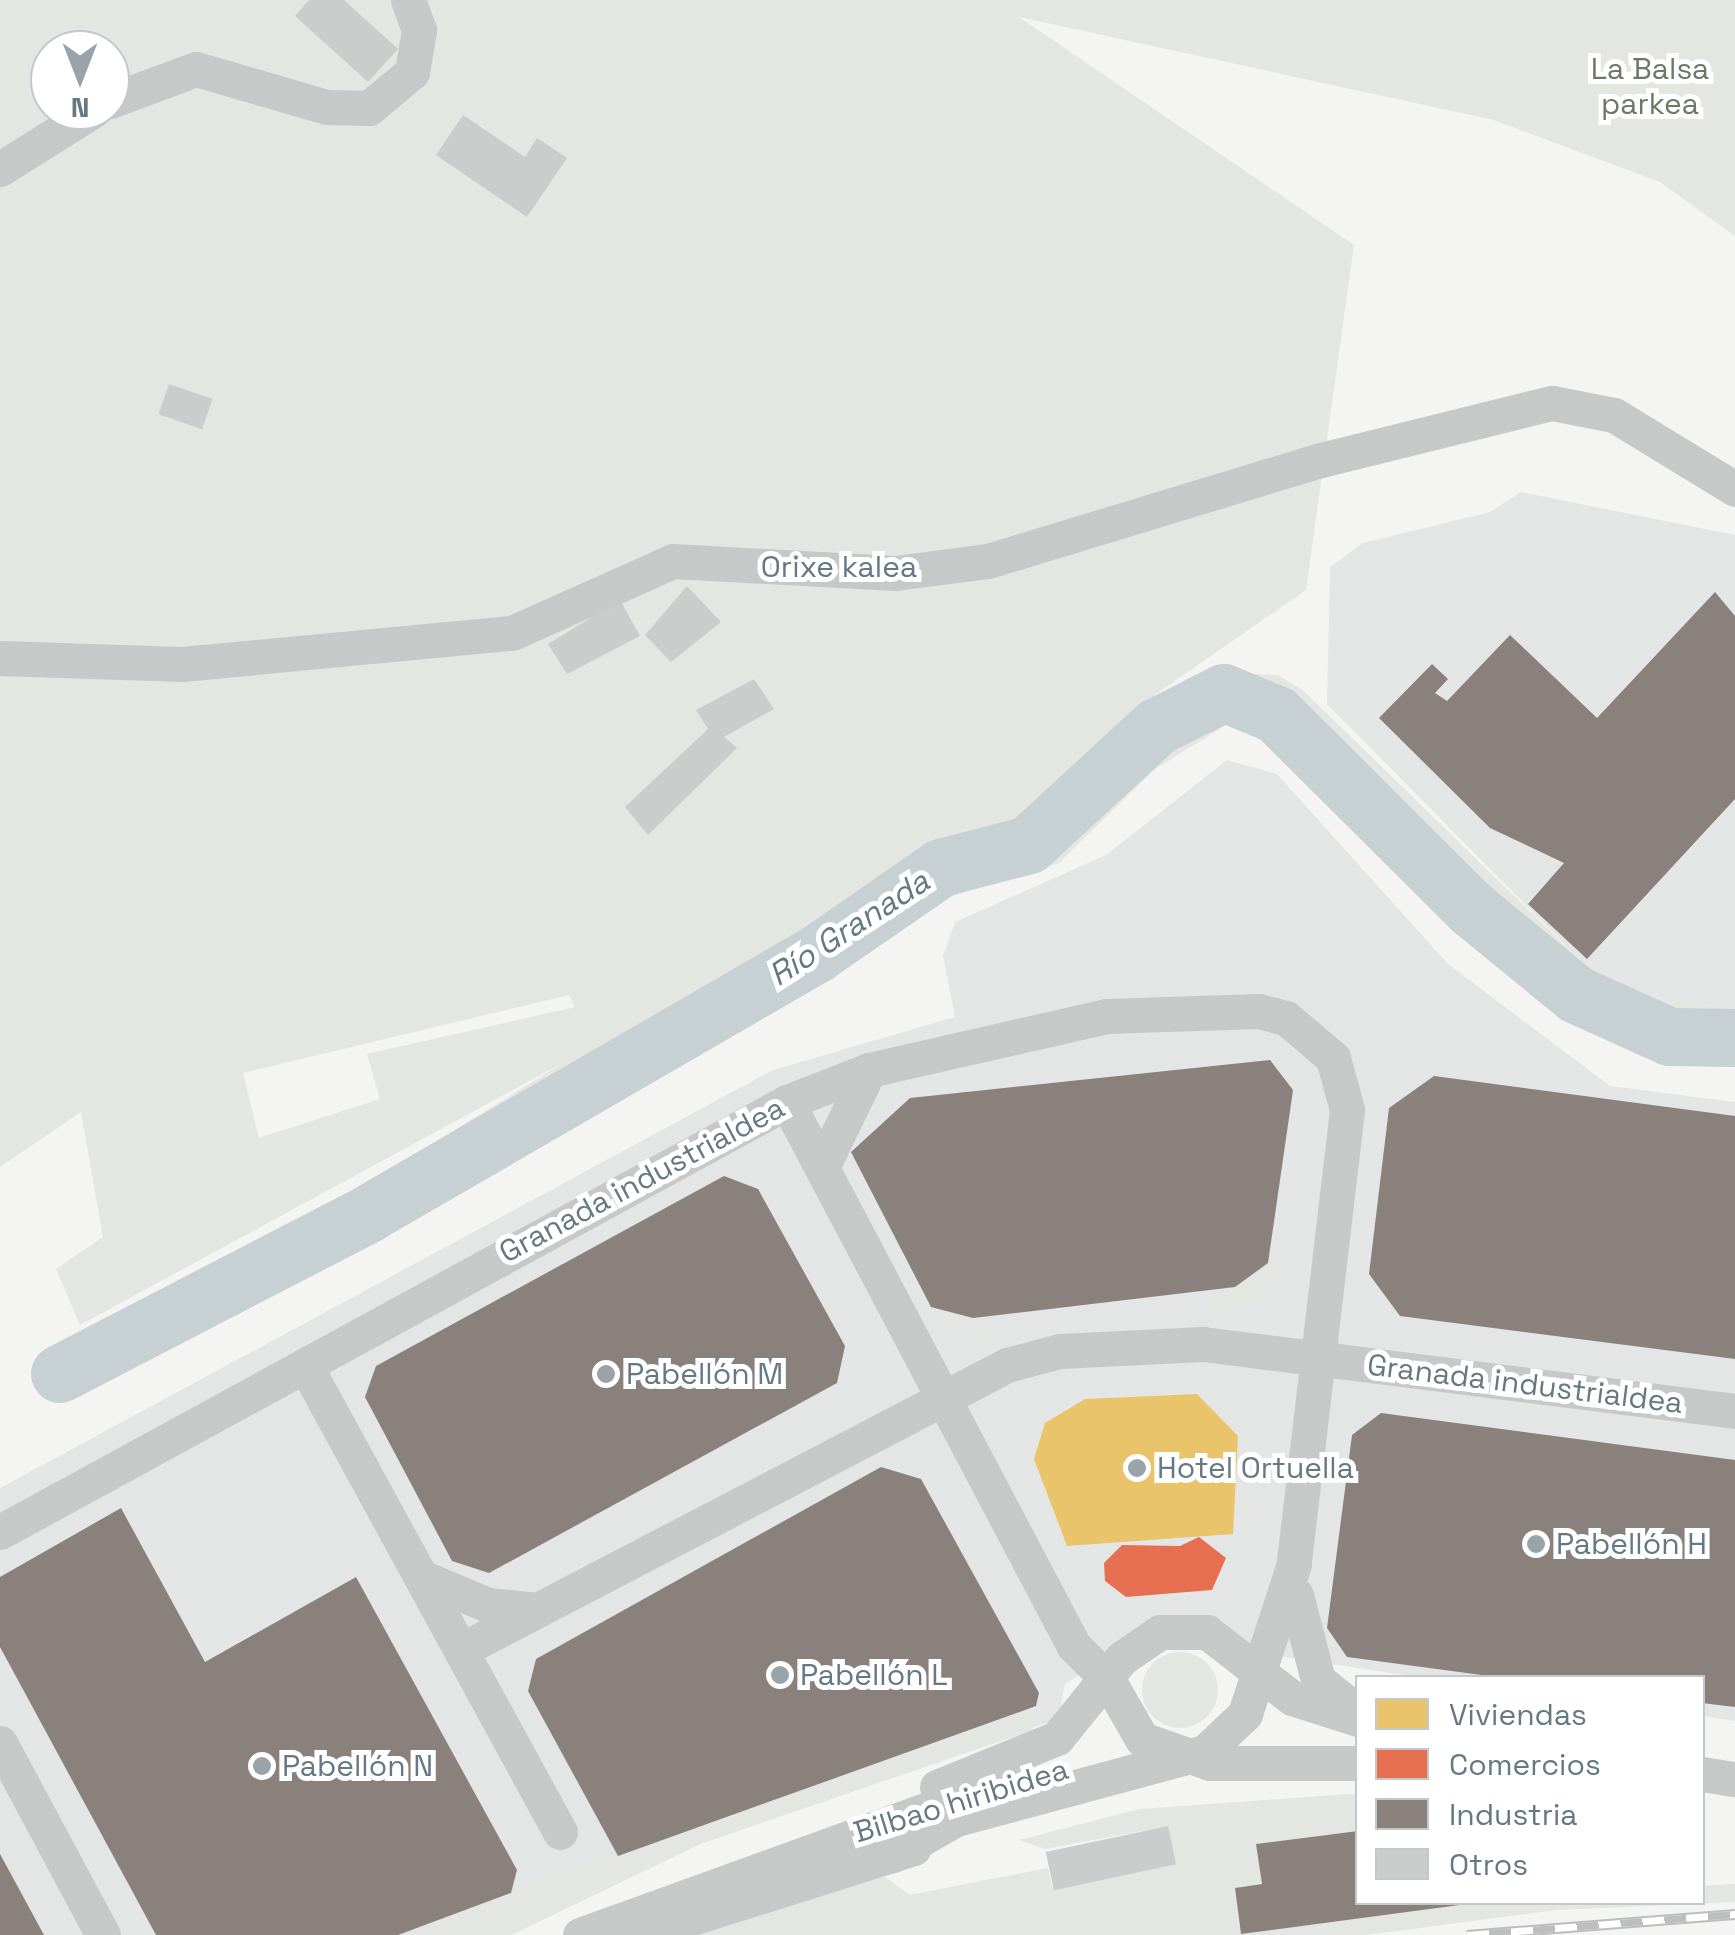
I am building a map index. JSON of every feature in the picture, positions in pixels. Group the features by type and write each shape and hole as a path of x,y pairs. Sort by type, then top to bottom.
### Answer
{"street":[{"path":"130,93 196,69 328,106 369,108 412,72 419,30 408,0"},
{"path":"0,169 62,130"},
{"name":"Orixe kalea","path":"0,658 182,664 512,633 673,560 895,573 988,560 1317,460 1552,403 1614,415 1735,489"},
{"name":"Granada industrialdea","path":"0,1532 787,1102 869,1070 1106,1016 1259,1011 1286,1018 1318,1041 1346,1082 1294,1564"},
{"path":"822,1168 869,1070"},
{"path":"787,1102 1067,1633 1108,1680 1130,1724 1156,1746 1190,1758"},
{"name":"Granada industrialdea","path":"461,1650 1007,1365 1124,1344 1315,1358 1735,1410"},
{"path":"305,1365 560,1832"},
{"path":"1190,1758 1220,1740 1245,1714 1294,1564"},
{"path":"1294,1564 1309,1662 1355,1712"},
{"path":"421,1578 488,1606 538,1610"},
{"path":"674,1898 711,1869 1057,1738 1140,1642 1184,1629 1225,1643 1260,1675 1307,1706 1355,1714"},
{"path":"1057,1738 1076,1698 1067,1633"},
{"name":"Bilbao hiribidea","path":"580,1935 952,1798 1156,1746 1220,1740 1355,1740"},
{"path":"0,1744 103,1935"},
{"path":"893,1855 956,1819 1190,1758 1355,1763"},
{"path":"1705,1774 1735,1779"},
{"name":"Bilbao hiribidea","path":"638,1935 893,1855 1185,1780 1355,1778"},
{"path":"1705,1798 1735,1802"}],"shaded area":[{"path":"1521,492 1735,535 1735,1008 1659,1001 1582,962 1327,704 1330,567 1363,543 1490,512"},
{"path":"1227,760 1277,774 1448,964 1610,1086 1735,1102 1735,1721 1705,1716 1705,1675 1405,1675 1252,1652 1226,1631 1108,1656 1065,1684 1058,1719 700,1844 511,1935 0,1935 0,1488 773,1070 955,1017 943,956 955,922 1106,855"}],"green space":[{"name":"La Balsa parkea","path":"0,0 1735,0 1735,236 1660,182 1494,120 1019,17 1354,245 1306,590 1153,696 1239,673 1278,675 1304,691 1582,962 1659,1001 1735,1008 1735,1057 1677,1060 1574,1021 1499,962 1284,740 1255,722 1231,722 1155,769 1059,863 930,903 605,1097 60,1374 566,1061 80,1325 56,1269 103,1237 81,1112 0,1167","holes":["569,995 575,1007 367,1054 380,1099 259,1138 243,1073"]},
{"path":"1269,1254 1295,1257 1274,1290 1240,1309 1212,1310 1212,1290 1235,1287"},
{"path":"931,1307 983,1317 985,1337 927,1319"},
{"path":"1180,1652 1207,1663 1218,1690 1207,1717 1180,1728 1153,1717 1142,1690 1153,1663"},
{"path":"1036,1706 1033,1730 700,1844 511,1935 398,1935 519,1884"},
{"path":"1355,1795 1355,1831 1257,1844 1262,1884 1235,1888 1241,1934 1462,1905 1668,1905 1556,1910 1366,1935 638,1935 866,1863 910,1895 1048,1868 1052,1887 1175,1864 1168,1826 1045,1849 1019,1840 1140,1809"},
{"path":"1735,1884 1735,1902 1705,1903 1705,1886"}],"building: Viviendas":[{"name":"Hotel Ortuella","path":"1197,1394 1238,1436 1233,1534 1067,1546 1034,1459 1045,1423 1085,1399"}],"building: Comercios":[{"path":"1199,1537 1226,1558 1212,1590 1126,1597 1105,1581 1104,1563 1122,1545 1180,1546"}],"building: Industria":[{"path":"1715,592 1735,616 1735,799 1587,959 1528,904 1564,863 1490,828 1379,718 1432,664 1448,679 1435,693 1447,701 1510,635 1597,718"},
{"path":"1270,1060 1293,1090 1268,1263 1235,1287 973,1318 931,1307 851,1152 910,1098"},
{"path":"1434,1076 1735,1116 1735,1359 1400,1316 1369,1274 1389,1108"},
{"name":"Pabellón M","path":"724,1176 758,1189 845,1346 837,1383 489,1573 452,1561 365,1397 376,1366"},
{"name":"Pabellón H","path":"1381,1413 1735,1460 1735,1707 1705,1703 1705,1675 1482,1675 1347,1657 1327,1628 1352,1435"},
{"name":"Pabellón L","path":"881,1467 921,1479 1039,1693 1036,1706 618,1856 528,1691 536,1659"},
{"name":"Pabellón N","path":"121,1508 205,1662 356,1577 517,1870 511,1893 398,1935 156,1935 0,1647 0,1577"},
{"path":"1355,1831 1355,1905 1460,1905 1241,1934 1235,1888 1262,1884 1256,1844"},
{"path":"0,1854 44,1935 0,1935"}],"building: Otros":[{"path":"309,0 344,0 398,49 368,82 295,16"},
{"path":"463,115 525,157 537,138 567,158 527,217 436,155"},
{"path":"169,384 212,399 202,429 159,414"},
{"path":"687,586 721,622 671,662 645,635"},
{"path":"620,600 640,636 567,674 548,644"},
{"path":"754,679 774,709 724,737 737,748 648,835 625,807 708,729 696,710"},
{"path":"1168,1826 1176,1864 1054,1890 1046,1852"}],"waterway":[{"name":"Río Granada","path":"60,1374 370,1213 817,954 941,868 1029,845 1157,727 1224,693 1277,715 1473,910 1577,995 1670,1037 1735,1038"}],"railway":[{"path":"1467,1935 1735,1914"}],"place":[{"name":"Pabellón M","path":"606,1374"},
{"name":"Hotel Ortuella","path":"1137,1468"},
{"name":"Pabellón H","path":"1536,1544"},
{"name":"Pabellón L","path":"780,1675"},
{"name":"Pabellón N","path":"262,1766"}]}
